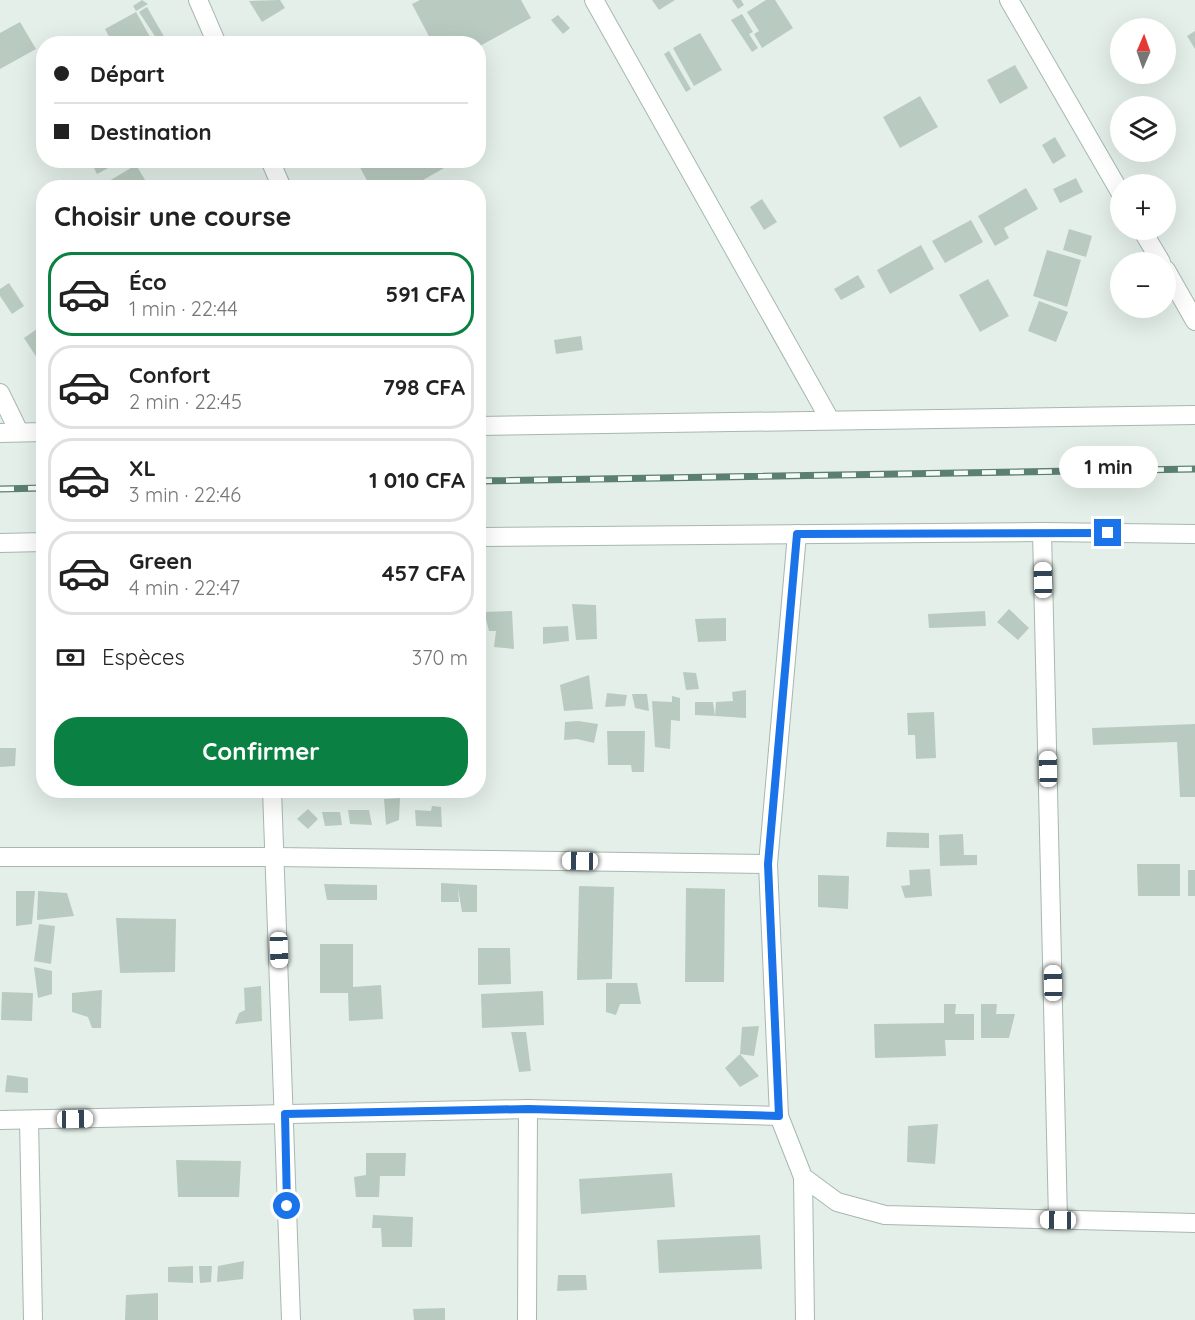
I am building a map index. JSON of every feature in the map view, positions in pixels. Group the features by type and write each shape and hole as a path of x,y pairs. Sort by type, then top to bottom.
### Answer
{"street":[{"path":"198,0 214,36"},
{"path":"594,0 830,420"},
{"path":"1010,0 1110,175"},
{"path":"1176,288 1195,321"},
{"path":"0,393 19,432"},
{"path":"486,426 1195,415"},
{"path":"0,433 36,432"},
{"path":"1042,532 1058,1220"},
{"path":"486,537 1042,532 1195,534"},
{"path":"797,534 768,864 779,1116 803,1177 805,1320"},
{"path":"0,543 36,542"},
{"path":"273,798 291,1320"},
{"path":"0,856 276,857 768,864"},
{"path":"0,1120 528,1109 779,1116"},
{"path":"527,1320 528,1109"},
{"path":"29,1120 33,1320"},
{"path":"803,1177 837,1202 885,1215 1195,1223"}],"building":[{"path":"142,0 148,4 136,11 133,6"},
{"path":"280,0 285,8 262,22 249,1"},
{"path":"420,0 521,0 531,18 486,43 486,36 429,36 412,4"},
{"path":"652,0 675,0 659,10"},
{"path":"732,0 741,0 744,5 738,9"},
{"path":"766,0 775,0 793,28 762,48 754,34 759,31 747,12"},
{"path":"147,7 164,36 155,36 139,12"},
{"path":"136,12 150,36 109,36 105,29"},
{"path":"742,14 753,32 749,34 758,48 752,52 731,20"},
{"path":"558,15 570,28 563,34 551,20"},
{"path":"20,22 36,49 0,69 0,33"},
{"path":"1195,31 1195,49 1187,36"},
{"path":"700,33 722,70 694,86 673,48"},
{"path":"669,51 691,89 686,92 664,54"},
{"path":"1015,65 1028,88 1000,104 987,80"},
{"path":"920,96 938,127 900,148 883,117"},
{"path":"1055,137 1066,156 1053,164 1042,145"},
{"path":"94,168 108,168 97,174"},
{"path":"131,168 138,168 145,180 111,180"},
{"path":"360,168 444,168 423,180 367,180"},
{"path":"1076,178 1083,192 1060,203 1053,189"},
{"path":"1026,188 1038,209 1004,228 1009,238 995,246 978,216"},
{"path":"762,199 777,222 764,230 750,207"},
{"path":"971,220 983,242 945,263 932,241"},
{"path":"1069,229 1092,236 1086,257 1063,250"},
{"path":"921,245 934,269 890,294 877,270"},
{"path":"1047,250 1081,260 1067,307 1033,296"},
{"path":"858,275 865,287 841,300 834,289"},
{"path":"988,279 1009,316 980,332 959,295"},
{"path":"9,283 24,306 12,314 0,296 0,289"},
{"path":"1039,301 1068,312 1056,342 1028,331"},
{"path":"36,330 36,356 24,338"},
{"path":"581,336 583,350 556,354 554,340"},
{"path":"572,604 596,605 597,639 576,640"},
{"path":"1009,609 1029,628 1018,640 997,622"},
{"path":"512,611 514,649 494,647 496,631 489,631 486,612"},
{"path":"985,611 986,626 929,628 928,614"},
{"path":"726,618 726,641 698,642 695,619"},
{"path":"568,626 569,641 543,644 543,627"},
{"path":"683,672 696,673 699,689 686,690"},
{"path":"589,675 593,709 564,711 560,685"},
{"path":"746,690 746,718 715,716 716,702 733,701 732,692"},
{"path":"607,693 627,695 625,706 605,707"},
{"path":"632,694 647,694 649,711 635,708"},
{"path":"672,696 680,698 680,721 671,720 670,749 655,747 652,701 672,702"},
{"path":"695,702 713,702 715,716 695,715"},
{"path":"934,712 936,758 916,759 915,735 908,735 907,713"},
{"path":"565,722 598,724 594,743 577,739 564,740"},
{"path":"1195,724 1195,797 1180,797 1177,742 1093,745 1092,728"},
{"path":"607,731 645,731 644,772 632,772 631,765 608,765"},
{"path":"0,748 16,748 15,766 0,767"},
{"path":"400,798 399,820 386,825 384,799"},
{"path":"432,806 441,807 442,827 416,826 415,810 431,811"},
{"path":"308,809 318,819 308,829 297,819"},
{"path":"348,810 369,810 372,825 350,824"},
{"path":"322,812 340,812 342,825 325,826"},
{"path":"887,832 929,833 929,848 886,847"},
{"path":"963,834 964,855 977,855 977,865 940,866 939,835"},
{"path":"1137,864 1180,864 1180,896 1138,896"},
{"path":"930,869 932,896 905,898 901,886 910,885 909,870"},
{"path":"1188,870 1195,870 1195,896 1188,896"},
{"path":"818,875 849,876 848,909 818,907"},
{"path":"441,883 477,885 477,912 462,912 458,888 459,902 441,902"},
{"path":"324,884 377,885 377,900 327,900"},
{"path":"579,886 614,887 612,979 577,980"},
{"path":"686,888 725,889 724,982 685,982"},
{"path":"16,891 35,891 32,924 16,926"},
{"path":"38,891 67,893 74,916 37,920"},
{"path":"116,918 176,919 175,972 120,973"},
{"path":"39,924 55,926 51,964 34,961"},
{"path":"320,944 353,944 353,987 381,985 383,1019 349,1021 348,993 320,993"},
{"path":"478,948 510,948 511,984 478,985"},
{"path":"34,967 52,971 52,994 38,998"},
{"path":"606,983 637,983 641,1004 620,1004 616,1015 606,1012"},
{"path":"261,986 262,1021 235,1024 239,1013 245,1010 244,988"},
{"path":"102,990 101,1028 92,1028 88,1017 72,1012 72,993"},
{"path":"543,991 544,1025 482,1028 481,994"},
{"path":"2,992 33,993 32,1021 1,1020"},
{"path":"944,1004 956,1004 955,1014 974,1014 974,1040 945,1040 946,1056 875,1058 874,1024 944,1023"},
{"path":"981,1004 997,1004 996,1014 1015,1014 1009,1038 981,1038"},
{"path":"759,1026 754,1056 740,1054 742,1027"},
{"path":"511,1032 526,1032 531,1071 519,1072"},
{"path":"740,1054 759,1076 740,1087 725,1068"},
{"path":"7,1075 28,1078 28,1093 5,1092"},
{"path":"938,1124 935,1164 907,1162 908,1126"},
{"path":"366,1153 406,1153 405,1176 380,1176 379,1197 356,1197 354,1177 366,1175"},
{"path":"176,1160 241,1161 239,1197 178,1197"},
{"path":"672,1173 675,1207 581,1214 579,1179"},
{"path":"373,1215 413,1217 412,1247 382,1247 381,1228 372,1228"},
{"path":"760,1235 762,1269 659,1273 657,1240"},
{"path":"244,1261 243,1279 217,1282 218,1266"},
{"path":"193,1266 193,1283 168,1282 168,1267"},
{"path":"199,1266 212,1266 211,1282 200,1283"},
{"path":"558,1275 586,1275 587,1290 557,1291"},
{"path":"158,1293 158,1320 125,1320 126,1295"},
{"path":"445,1308 445,1320 414,1320 413,1309"}],"railway":[{"path":"486,481 1195,469"},
{"path":"0,489 36,488"}],"route":[{"path":"287,1206 285,1114 528,1109 779,1116 768,864 797,534 1108,533"}]}
